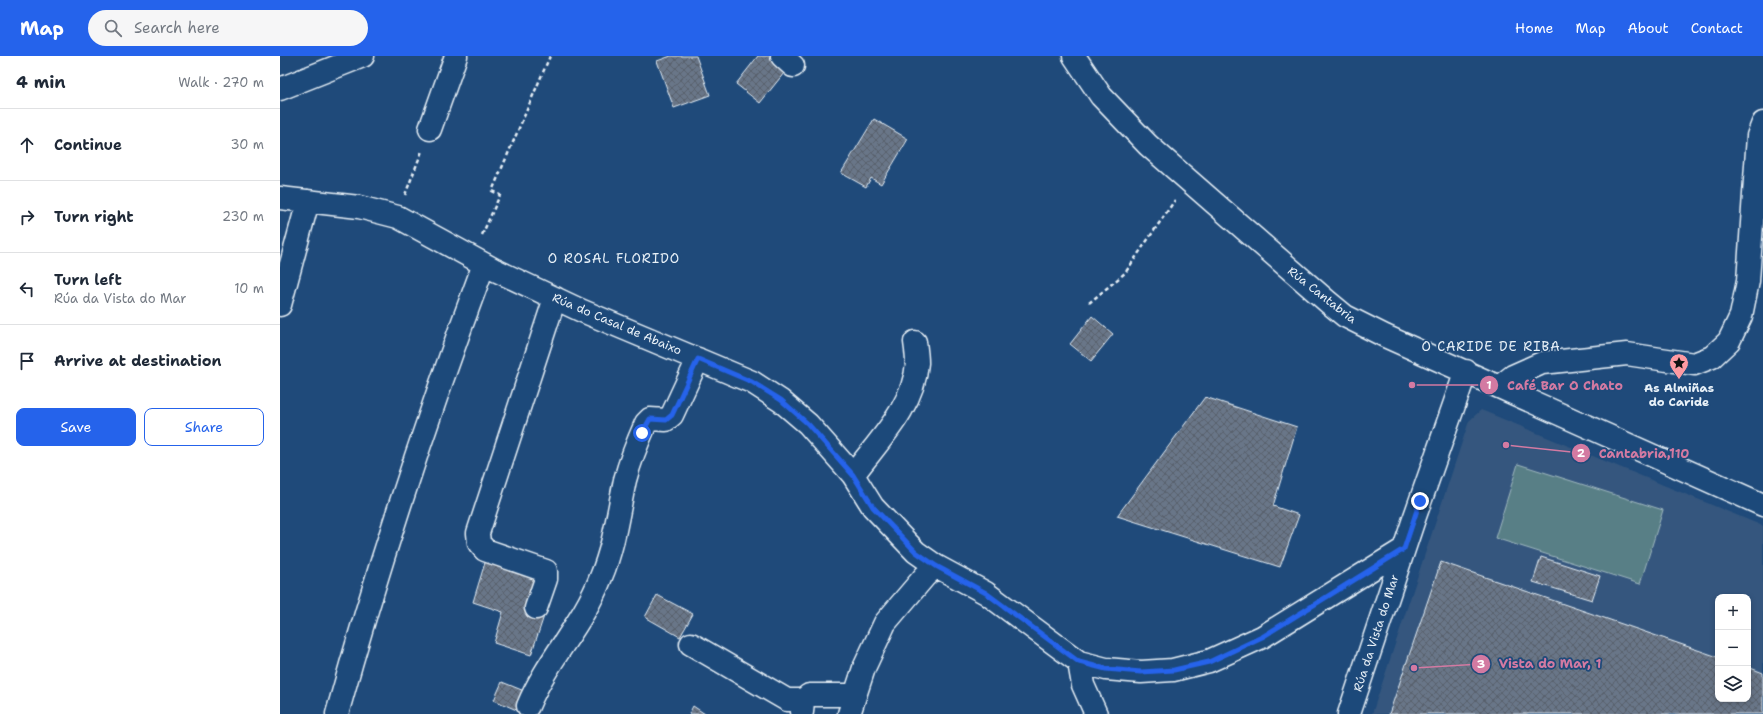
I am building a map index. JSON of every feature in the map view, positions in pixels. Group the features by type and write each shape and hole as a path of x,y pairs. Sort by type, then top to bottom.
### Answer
{"street":[{"path":"280,90 363,56"},
{"path":"430,129 456,56"},
{"name":"Rúa Cantabria","path":"1074,56 1101,96 1148,145 1345,316 1377,333 1466,371 1763,505"},
{"path":"1499,387 1513,376 1542,363 1627,354 1694,364 1712,357 1729,341 1741,316 1748,281 1758,136 1763,123"},
{"name":"Rúa do Casal de Abaixo","path":"280,198 359,207 398,216 478,261 555,298 752,382 781,400 808,424 853,475 873,507 916,552 936,566 986,593 1079,662 1106,669 1141,672 1174,670 1209,662 1262,637 1404,549"},
{"path":"280,305 308,201"},
{"path":"337,714 393,527 439,389 478,261"},
{"path":"536,608 546,579 546,571 485,550 480,543 478,534 555,298"},
{"path":"853,475 905,406 913,386 917,363 915,342"},
{"path":"528,706 536,686 584,613 601,578 618,520 626,479 646,424 650,419 666,420 672,415 698,359"},
{"name":"Rúa da Vista do Mar","path":"1349,714 1404,549 1466,371"},
{"path":"692,644 786,700 803,707 809,695 852,705 864,668 886,623 925,576 936,566"},
{"path":"1079,662 1083,685 1096,714"}],"path":[{"path":"478,261 500,195 492,191 550,56"},
{"path":"398,216 430,129"},
{"path":"1089,303 1125,273 1177,197"}],"shaded area":[{"path":"1481,410 1763,526 1763,714 1372,714 1469,421"}],"green space":[{"path":"1518,464 1663,510 1640,584 1495,538"}],"building":[{"path":"671,56 696,56 710,95 674,108 657,61"},
{"path":"758,56 772,56 788,68 760,103 736,84"},
{"path":"874,119 908,139 881,184 871,178 866,187 841,173"},
{"path":"1092,316 1113,334 1091,361 1070,344"},
{"path":"1205,397 1297,427 1273,506 1299,515 1280,567 1117,516"},
{"path":"487,556 540,574 528,611 544,616 531,655 494,643 503,612 473,602"},
{"path":"1541,557 1600,576 1592,600 1533,582"},
{"path":"1441,562 1715,656 1715,702 1751,702 1751,668 1763,673 1763,714 1389,714"},
{"path":"657,595 693,614 680,637 645,617"},
{"path":"502,682 529,693 521,712 494,700"},
{"path":"693,706 705,714 689,714"}],"place":[{"name":"As Almiñas do Caride","path":"1679,380"},
{"name":"Café Bar O Chato","path":"1412,385"},
{"name":"Cantabria,110","path":"1506,445"},
{"name":"Vista do Mar, 1","path":"1414,668"}],"district":[{"name":"O ROSAL FLORIDO","path":"614,258"},
{"name":"O CARIDE DE RIBA","path":"1491,346"}],"route":[{"path":"642,433 650,419 659,418 666,420 672,415 698,359 752,382 781,400 808,424 853,475 873,507 916,552 936,566 986,593 1058,648 1079,662 1106,669 1141,672 1174,670 1209,662 1262,637 1404,549 1420,501"}]}
